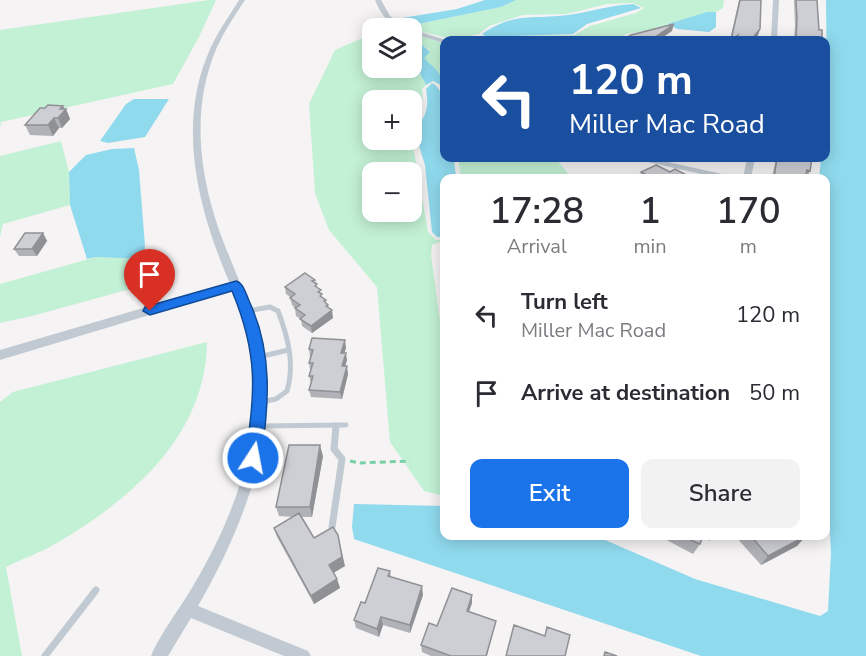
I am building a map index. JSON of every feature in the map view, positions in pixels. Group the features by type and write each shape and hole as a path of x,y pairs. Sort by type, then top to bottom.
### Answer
{"street":[{"path":"159,656 189,610 234,519 249,474 259,426 260,357 247,311 214,234 201,189 197,152 197,109 211,54 242,0"},
{"path":"378,0 387,18"},
{"path":"774,36 776,0"},
{"path":"422,34 440,40"},
{"path":"659,162 711,174"},
{"path":"0,355 236,285"},
{"path":"189,610 303,656"}],"lane":[{"path":"247,311 270,307 278,311 288,350 291,377 287,391 276,399 261,402"},
{"path":"260,357 288,350"},
{"path":"332,527 342,459 334,449 336,425"},
{"path":"259,426 346,425"},
{"path":"45,656 96,590"}],"path":[{"path":"360,463 410,461"}],"green space":[{"path":"216,0 173,84 1,122 0,128 0,30"},
{"path":"516,0 724,0 723,8 716,12 707,12 660,28 622,36 517,36 574,35 590,26 636,13 644,8 633,3 607,4 567,14 523,15 489,26 479,34 469,36 440,36 422,32 422,23 501,7"},
{"path":"422,36 440,42 440,76 423,58 430,51 422,44"},
{"path":"362,38 362,78 422,77 426,85 422,89 423,100 422,105 422,90 362,90 362,150 414,150 416,162 362,162 362,222 422,222 422,197 428,232 436,240 440,240 432,245 431,255 440,321 440,495 424,491 390,442 377,287 329,230 315,193 309,104 335,50"},
{"path":"61,141 69,172 70,205 3,224 0,237 0,156"},
{"path":"459,162 558,162 569,174 460,174"},
{"path":"96,257 143,259 152,283 0,323 0,284"},
{"path":"207,342 203,376 194,407 179,436 159,462 136,486 83,527 49,547 6,567 22,656 0,656 0,402 13,392"}],"water":[{"path":"485,0 516,0 501,7 422,23 422,18 402,18 457,9"},
{"path":"826,0 866,0 866,656 701,656 354,539 352,527 354,504 440,506 440,540 605,540 695,579 820,616 828,611 831,553 830,174 819,174 821,162 830,162 830,36 826,36"},
{"path":"633,4 641,8 587,24 573,34 485,36 482,34 515,19 568,15"},
{"path":"707,12 716,12 716,27 709,32 677,29 668,24"},
{"path":"422,45 430,52 424,58 440,75 440,84 433,81 426,85 422,77"},
{"path":"432,83 440,92 440,162 454,162 456,174 440,174 440,237 432,232 425,165 420,150 422,120 427,101 426,89"},
{"path":"134,99 169,99 145,137 108,143 100,141 126,104"},
{"path":"134,148 139,170 145,246 143,259 96,257 87,259 70,205 69,172 86,155 112,149"}],"building":[{"path":"740,0 761,0 760,29 754,36 732,36"},
{"path":"796,0 817,0 819,30 822,30 822,36 796,36"},
{"path":"674,24 657,36 629,36"},
{"path":"48,105 63,106 60,109 66,109 48,125 25,125 40,108"},
{"path":"776,162 811,162 810,171 807,170 806,174 775,174"},
{"path":"656,165 670,172 675,169 684,174 645,174 641,172"},
{"path":"25,233 43,233 32,249 14,249"},
{"path":"305,273 315,280 312,281 321,290 318,292 322,294 320,296 326,300 324,301 328,305 326,306 332,310 311,326 300,319 305,315 295,308 300,305 290,298 295,294 285,287"},
{"path":"312,338 345,340 341,353 346,353 342,366 347,366 340,392 309,390 313,376 309,376 313,363 309,363 313,350 309,349"},
{"path":"289,445 320,445 310,507 276,507"},
{"path":"299,513 314,538 333,527 338,535 342,557 329,565 337,579 311,596 274,528"},
{"path":"754,540 798,540 768,556"},
{"path":"378,568 390,571 388,576 422,586 410,625 381,617 377,629 354,620 361,602 365,603"},
{"path":"452,588 472,595 467,611 496,621 486,656 451,656 421,645 429,623 437,626"},
{"path":"514,625 545,636 547,627 570,635 565,656 506,656"},
{"path":"605,652 617,656 604,656"}],"route":[{"path":"150,311 236,285 249,315 260,357 261,410 253,458"}]}
